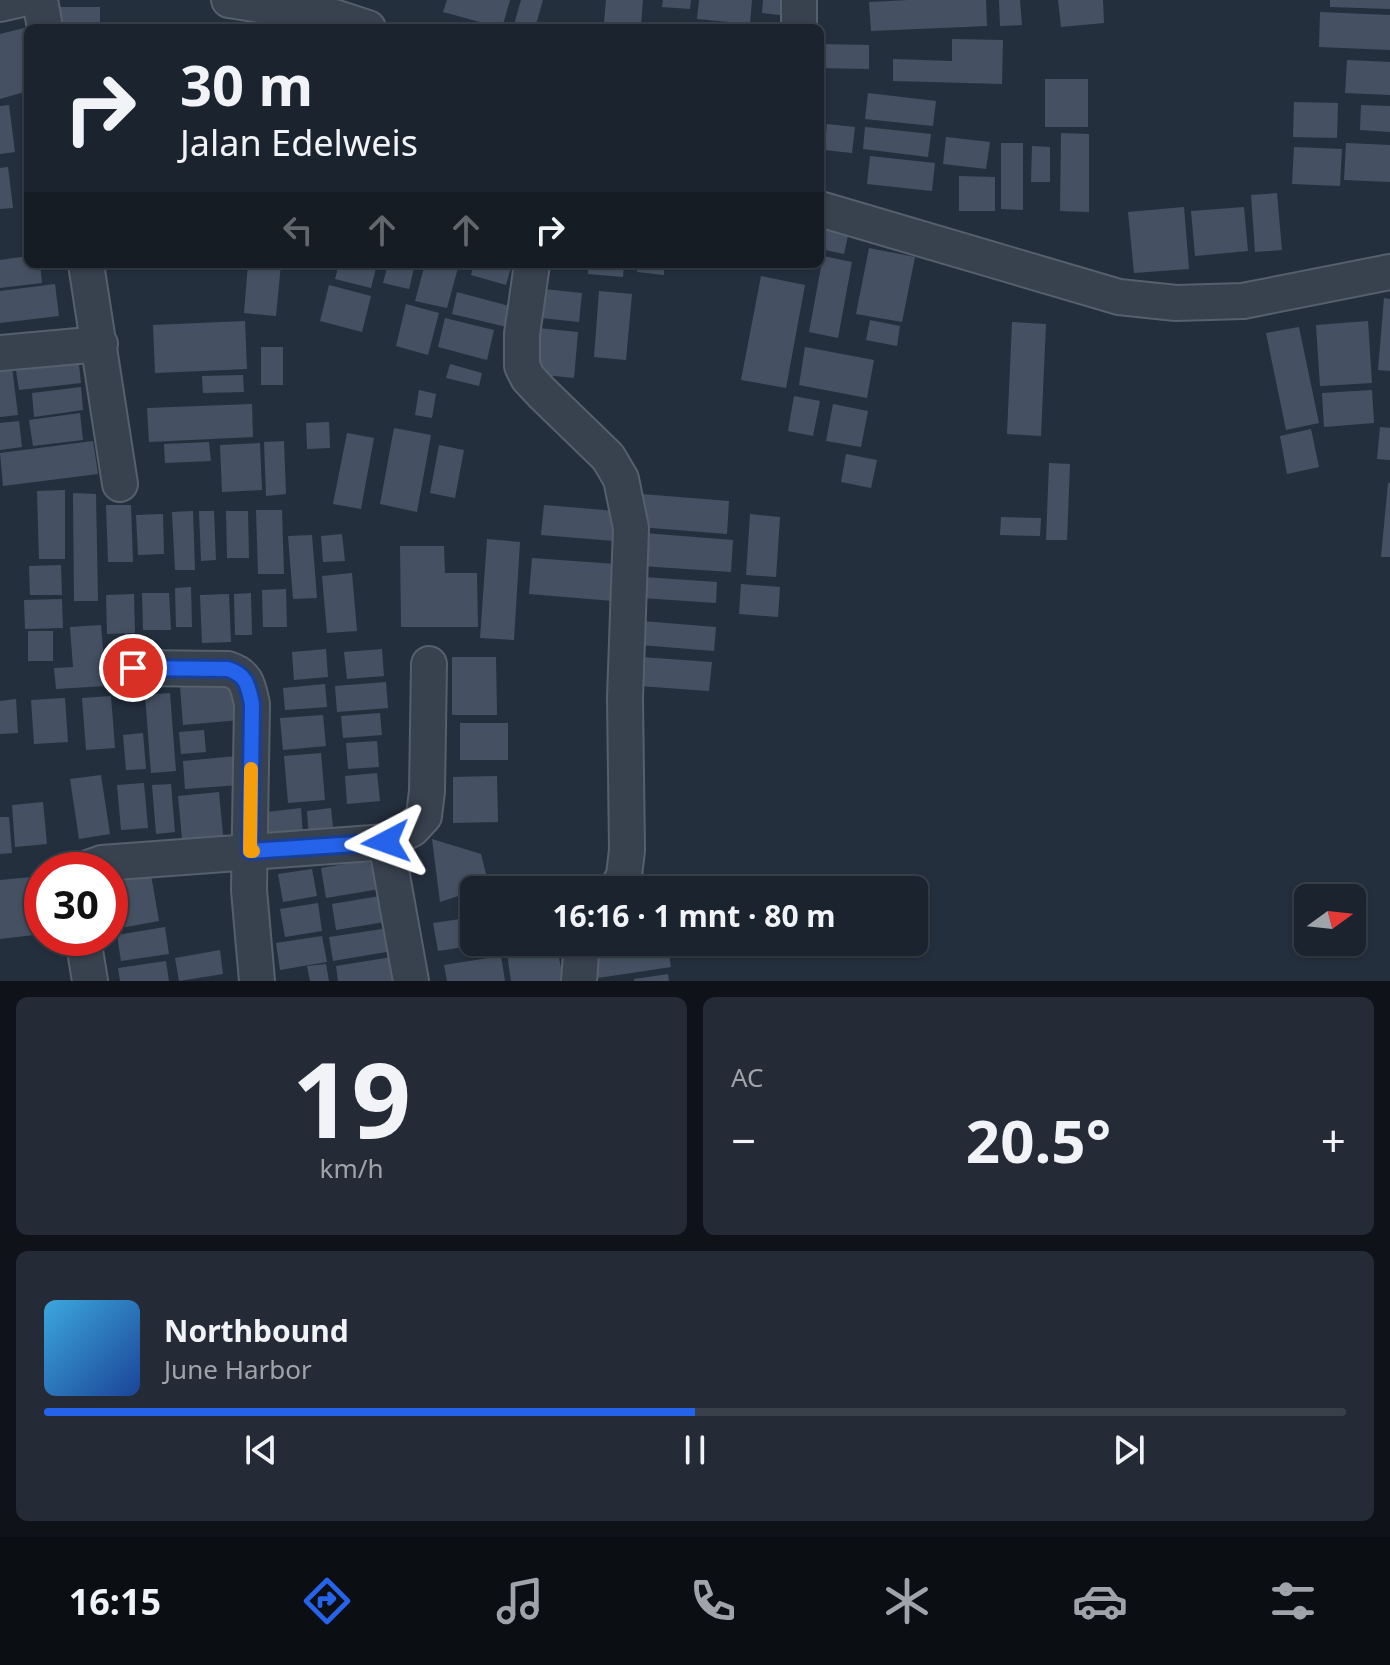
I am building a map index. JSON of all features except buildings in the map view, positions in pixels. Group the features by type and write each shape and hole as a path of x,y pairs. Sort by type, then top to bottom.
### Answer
{"street":[{"path":"0,4 18,0"},
{"path":"40,0 44,24"},
{"path":"229,0 334,17 356,24"},
{"path":"799,0 799,24"},
{"path":"824,210 1106,293 1147,300 1176,303 1243,301 1390,272"},
{"path":"87,268 120,484"},
{"path":"531,268 522,334 522,366 542,393 608,457 621,479 631,528 625,698 627,850 624,876"},
{"path":"0,353 100,344"},
{"path":"128,861 399,836 424,816 429,664"},
{"path":"133,668 228,669 239,673 246,681 252,704 250,851 252,940 257,981"},
{"path":"399,836 411,981"},
{"path":"86,956 90,981"},
{"path":"579,981 581,956"}],"slow traffic":[{"path":"251,769 250,851 253,851"}],"route":[{"path":"133,668 228,669 243,676 252,704 250,851 386,842"}]}
